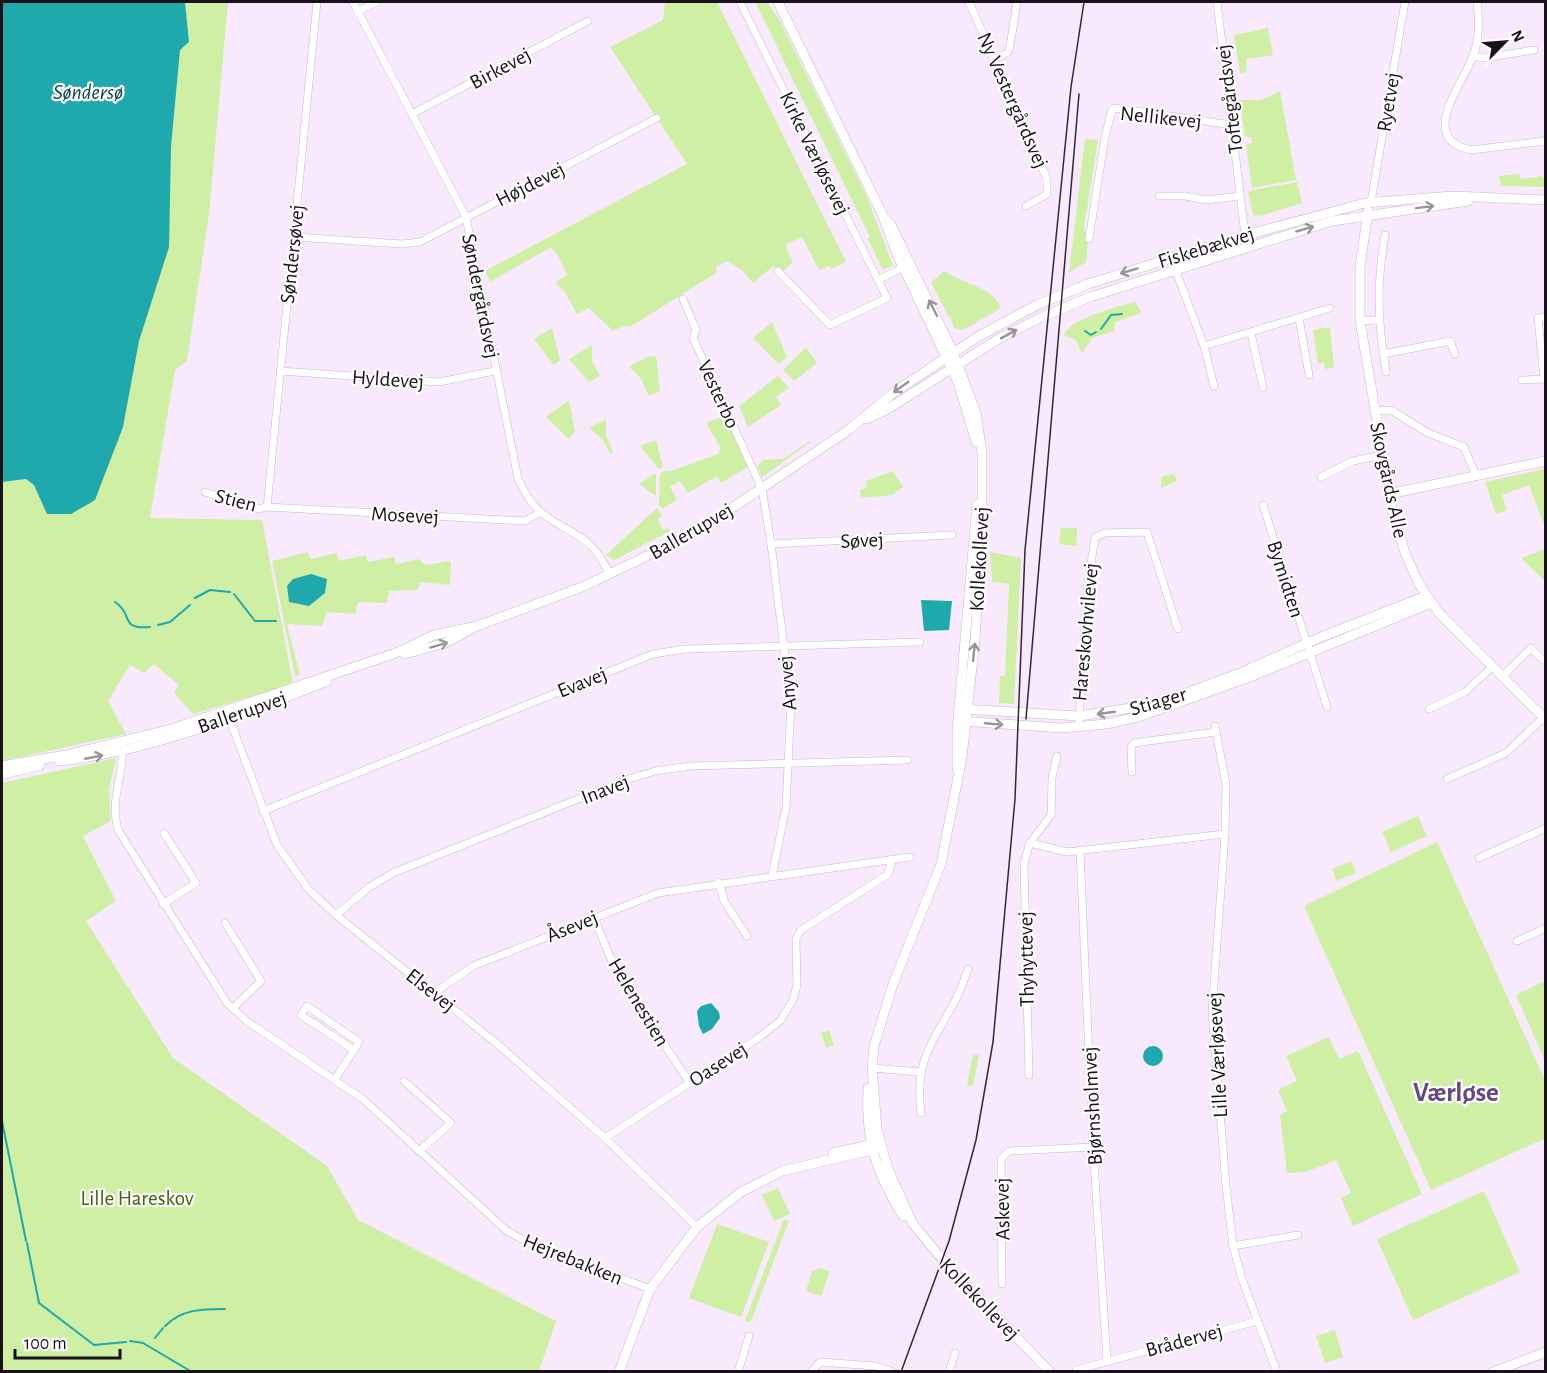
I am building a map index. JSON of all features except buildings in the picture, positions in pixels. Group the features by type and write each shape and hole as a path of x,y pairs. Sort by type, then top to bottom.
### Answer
{"street":[{"name":"Søndersøvej","path":"267,507 317,2"},
{"name":"Søndergårdsvej","path":"353,2 466,217 518,479 541,512 586,538 594,546 610,575"},
{"path":"358,11 377,2"},
{"name":"Kirke Værløsevej","path":"740,2 878,280"},
{"name":"Kirke Værløsevej","path":"777,2 883,217 891,225 907,266 950,354"},
{"name":"Ny Vestergårdsvej","path":"969,2 1047,178 1049,188 1042,199 1026,206"},
{"path":"995,60 1008,52 1017,2"},
{"name":"Toftegårdsvej","path":"1216,2 1240,196 1249,247"},
{"name":"Ryetvej","path":"1371,202 1405,2"},
{"path":"1477,2 1478,39 1473,56 1445,117 1444,127 1451,142 1471,150 1545,141"},
{"name":"Birkevej","path":"412,114 588,21"},
{"path":"1473,56 1484,58 1534,51"},
{"name":"Nellikevej","path":"1089,239 1105,137 1112,110 1115,108 1232,125"},
{"name":"Højdevej","path":"294,237 402,244 420,242 657,118"},
{"path":"1159,196 1185,196 1206,200 1240,196"},
{"name":"Fiskebækvej","path":"950,354 996,326 1068,291 1246,235 1371,202 1453,196 1545,200"},
{"name":"Fiskebækvej","path":"956,366 1040,318 1090,297 1175,270 1332,221 1483,199"},
{"name":"Skovgårds Alle","path":"1371,202 1360,267 1360,321 1389,494 1405,553 1429,600 1492,667 1545,717"},
{"path":"1385,235 1380,264 1378,320 1386,372"},
{"path":"1171,258 1204,346 1214,386"},
{"path":"778,271 830,325 887,298 878,280 907,266"},
{"name":"Vesterbo","path":"683,299 696,330 693,338 762,489"},
{"path":"1204,346 1330,308"},
{"path":"1522,380 1545,378 1539,318 1545,317"},
{"path":"1299,318 1309,375"},
{"path":"1360,321 1378,320"},
{"path":"1251,333 1263,387"},
{"path":"1383,354 1450,340 1455,354"},
{"name":"Kollekollevej","path":"950,354 956,366 970,414 978,467 964,710 957,771 941,864 885,1006 868,1078 867,1102 874,1146 913,1224 947,1265 1050,1371"},
{"name":"Ballerupvej","path":"2,774 55,762 90,758 406,653 445,643 475,626 544,602 610,575 676,542 762,489 860,422 880,403 950,354"},
{"name":"Ballerupvej","path":"860,422 886,410 956,366"},
{"name":"Hyldevej","path":"280,372 439,382 495,371"},
{"path":"1374,411 1391,410 1428,433 1464,447 1476,476"},
{"path":"1321,477 1353,461 1382,455"},
{"path":"1389,494 1545,461"},
{"name":"Anyvej","path":"762,489 791,704 786,807 772,876"},
{"name":"Stien","path":"205,492 258,509 267,507"},
{"name":"Bymidten","path":"1263,505 1311,652"},
{"name":"Mosevej","path":"267,507 525,521 541,512"},
{"name":"Hareskovhvilevej","path":"1080,727 1087,590 1095,537 1104,533 1147,531 1179,629"},
{"name":"Søvej","path":"771,544 952,536"},
{"name":"Stiager","path":"964,710 1079,716 1157,704 1240,673 1311,652 1345,628 1429,600"},
{"name":"Stiager","path":"962,721 1030,727 1080,727 1138,717 1311,652 1429,600"},
{"name":"Stiager","path":"1304,632 1309,636 1314,636 1338,626 1345,628"},
{"name":"Evavej","path":"263,811 653,654 685,649 920,642"},
{"path":"1502,677 1531,648 1543,660"},
{"path":"1311,652 1327,707"},
{"path":"1429,709 1465,692 1492,667"},
{"name":"Elsevej","path":"228,713 263,811 287,862 309,890 336,915 495,1042 605,1138 697,1227"},
{"path":"1447,779 1506,753 1545,717"},
{"name":"Lille Værløsevej","path":"1132,772 1131,747 1134,743 1215,729 1226,784 1225,834 1214,975 1213,1030 1233,1246 1257,1321 1277,1371"},
{"name":"Ballerupvej","path":"2,766 45,759 90,747 122,746"},
{"name":"Hejrebakken","path":"122,746 122,765 115,789 116,820 123,839 217,989 233,1008 248,1022 364,1100 513,1235 650,1289"},
{"path":"1058,756 1052,778 1051,815 1030,843 1067,852 1225,834"},
{"name":"Inavej","path":"336,915 368,888 393,873 626,780 655,771 690,766 902,757"},
{"path":"1479,858 1545,828"},
{"path":"163,904 196,883 164,833"},
{"name":"Thyhyttevej","path":"1029,1075 1024,863 1030,843"},
{"name":"Bjørnsholmvej","path":"1080,850 1093,1147 1107,1361"},
{"name":"Åsevej","path":"434,993 473,966 658,893 719,882 910,857"},
{"name":"Oasevej","path":"605,1138 780,1021 793,1000 797,985 796,939 801,930 887,875 891,866 889,860"},
{"path":"719,882 724,901 747,936"},
{"name":"Helenestien","path":"594,918 617,974 690,1083"},
{"path":"225,923 261,981 233,1008"},
{"path":"1517,941 1545,928"},
{"path":"921,1113 920,1072 931,1040 962,988 968,969"},
{"path":"335,1079 360,1042 307,1006 301,1015 354,1050"},
{"path":"872,1068 920,1072"},
{"path":"404,1081 451,1123 419,1151"},
{"path":"619,1371 650,1289 697,1227 721,1206 760,1181 820,1157 874,1146"},
{"name":"Askevej","path":"1002,1284 1001,1159 1004,1154 1009,1151 1093,1147"},
{"path":"1233,1246 1298,1235"},
{"name":"Brådervej","path":"1077,1370 1257,1321"},
{"path":"738,1371 749,1336"},
{"path":"1494,1371 1545,1352"},
{"path":"949,1371 955,1353"},
{"path":"811,1371 820,1362 875,1366 892,1370"}],"green space":[{"path":"185,2 228,2 209,214 187,361 175,370 150,518 262,520 293,684 193,714 174,693 179,685 154,664 144,673 130,665 108,701 126,734 2,761 2,482 26,479 34,485 123,427 171,147 180,50 189,42"},
{"path":"665,2 717,2 846,262 831,269 829,266 819,270 802,237 785,245 793,262 783,271 773,266 753,283 742,270 727,261 717,266 716,273 630,327 624,326 613,331 589,308 577,314 565,292 555,283 567,275 559,257 551,247 490,282 485,271 687,164 610,47 663,20"},
{"path":"755,2 767,2 779,19 866,195 893,265 883,270 868,239 870,237"},
{"path":"1268,28 1273,55 1246,59 1247,72 1240,73 1234,35"},
{"path":"1280,91 1296,180 1252,188 1246,145 1252,143 1251,137 1245,137 1240,100 1261,100"},
{"path":"1085,139 1098,140 1084,228 1088,242 1086,262 1069,273"},
{"path":"1519,174 1520,179 1543,176 1545,187 1501,186 1499,176"},
{"path":"1297,182 1302,203 1260,216 1253,215 1248,191"},
{"path":"945,271 991,294 1001,308 963,330 954,328 931,282"},
{"path":"1135,302 1142,313 1115,322 1114,331 1092,338 1082,354 1076,340 1064,335 1068,329 1084,319"},
{"path":"772,322 787,357 779,364 753,338"},
{"path":"1330,327 1334,368 1325,369 1324,363 1318,363 1313,330"},
{"path":"552,328 560,360 554,365 534,339"},
{"path":"592,345 592,361 600,376 589,382 569,359"},
{"path":"806,347 817,363 794,381 783,370"},
{"path":"656,356 660,391 649,396 640,377 629,367 647,357"},
{"path":"778,376 789,388 776,397 781,405 748,427 739,406"},
{"path":"569,400 575,432 569,439 546,417"},
{"path":"725,416 748,467 721,483 717,476 688,493 680,481 670,487 677,500 662,509 659,504 660,474 718,454 721,448 706,423"},
{"path":"606,419 606,436 613,452 610,454 602,439 589,428"},
{"path":"656,440 663,467 659,469 640,446"},
{"path":"810,441 762,477 757,466 763,460 783,459"},
{"path":"1545,469 1545,527 1529,485 1502,495 1507,510 1496,514 1485,482"},
{"path":"893,471 903,487 892,495 861,498 860,490 867,487 866,481"},
{"path":"656,474 656,496 639,484"},
{"path":"1174,474 1177,481 1161,488 1161,477"},
{"path":"657,508 662,515 658,519 663,530 669,528 670,531 614,560 606,555"},
{"path":"1061,528 1077,528 1076,546 1059,544"},
{"path":"1546,549 1545,581 1521,558"},
{"path":"308,552 311,559 337,553 339,561 366,555 368,562 394,557 396,564 419,559 425,565 451,561 450,585 420,582 418,590 389,591 387,603 358,602 355,614 327,612 322,626 287,624 300,675 295,676 272,561"},
{"path":"990,552 1021,558 1014,704 999,703 1000,676 1005,676 1009,584 992,582"},
{"name":"Lille Hareskov","path":"116,758 109,790 111,821 83,836 116,901 86,921 173,1058 327,1166 358,1220 556,1321 539,1371 2,1371 2,783"},
{"path":"1418,816 1427,836 1391,852 1382,832"},
{"path":"1437,842 1545,1080 1546,1138 1431,1190 1304,906"},
{"path":"1351,861 1356,873 1337,881 1332,869"},
{"path":"1545,981 1545,1061 1516,995"},
{"path":"829,1030 834,1045 826,1048 821,1033"},
{"path":"1329,1037 1339,1059 1358,1051 1422,1194 1353,1226 1341,1198 1351,1193 1336,1160 1306,1172 1287,1173 1280,1115 1287,1111 1278,1090 1297,1081 1286,1056"},
{"path":"973,1054 979,1055 973,1086 967,1085"},
{"path":"778,1188 790,1214 774,1221 762,1195"},
{"path":"1484,1191 1520,1272 1413,1320 1377,1239"},
{"path":"784,1219 789,1221 750,1323 745,1321"},
{"path":"717,1224 769,1242 741,1317 689,1298"},
{"path":"821,1268 830,1271 821,1296 806,1291 812,1271"},
{"path":"1335,1330 1343,1357 1325,1363 1316,1336"}],"water":[{"name":"Søndersø","path":"2,2 185,2 189,42 180,50 171,147 169,247 139,341 123,427 95,500 71,514 47,514 34,485 26,479 2,482"},
{"path":"311,574 327,579 325,593 309,606 289,602 287,586 293,579"},
{"path":"921,600 952,601 949,630 924,631"},
{"path":"711,1003 719,1012 720,1018 712,1029 703,1034 699,1026 697,1011 701,1006"},
{"path":"1153,1046 1160,1049 1163,1056 1160,1063 1153,1066 1146,1063 1143,1056 1146,1049"}],"waterway":[{"path":"1101,329 1111,315 1122,314"},
{"path":"1085,331 1091,335 1096,332"},
{"path":"195,598 210,590 230,592"},
{"path":"234,594 255,621 276,621"},
{"path":"115,602 124,611 130,624 150,627"},
{"path":"158,625 170,622 190,605"},
{"path":"2,1121 26,1241"},
{"path":"27,1243 39,1303 94,1345 126,1342"},
{"path":"165,1326 185,1313 225,1309"},
{"path":"155,1338 163,1328"},
{"path":"130,1341 143,1343 192,1372"}],"tram line":[{"path":"901,1372 949,1241 976,1140 993,1042 1015,799 1025,550 1071,87 1084,2"},
{"path":"1026,719 1079,94"}],"district":[{"name":"Værløse","path":"1456,1092"}]}
